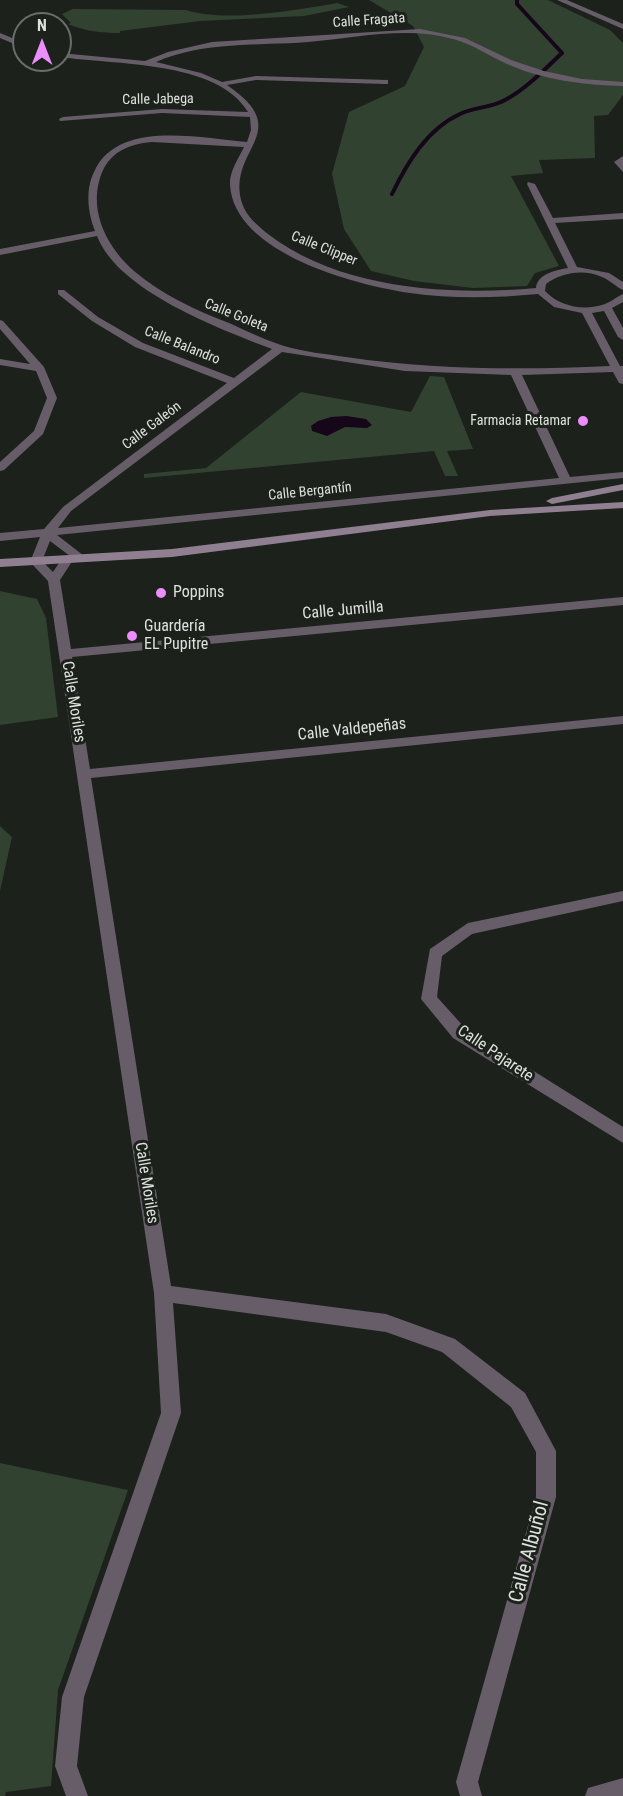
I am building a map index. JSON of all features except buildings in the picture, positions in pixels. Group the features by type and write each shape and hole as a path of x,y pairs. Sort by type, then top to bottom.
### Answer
{"street":[{"path":"561,0 623,27"},
{"name":"Calle Fragata","path":"148,63 171,52 222,42 293,41 368,33 424,32 476,44 515,65 541,73 584,81 623,84"},
{"path":"72,56 148,63 191,73 222,84 242,98 253,115"},
{"path":"222,84 256,78 385,82"},
{"name":"Calle Jabega","path":"63,119 162,111 253,115"},
{"name":"Calle Clipper","path":"253,115 256,126 251,145 234,183 238,206 257,230 292,254 344,275 409,290 483,296 540,291"},
{"name":"Calle Goleta","path":"251,145 150,140 126,144 109,153 94,177 91,205 98,233 121,265 154,292 195,314 280,348 355,362 420,369 516,374 620,369"},
{"path":"623,159 618,162 623,169"},
{"path":"531,184 574,270"},
{"path":"549,221 623,216"},
{"path":"0,252 98,233"},
{"path":"623,287 610,277 574,270 547,277 541,283 540,291 555,303 585,309 607,308 623,297"},
{"name":"Calle Balandro","path":"61,292 95,319 139,345 235,382"},
{"path":"607,308 623,337"},
{"path":"585,309 620,369 623,381"},
{"path":"0,324 40,369 52,398 39,432 5,459 0,468"},
{"name":"Calle Galeón","path":"36,562 47,533 67,509 280,348"},
{"path":"0,362 40,369"},
{"path":"516,374 566,482"},
{"name":"Calle Bergantín","path":"0,537 623,475"},
{"path":"490,513 623,487"},
{"path":"0,563 172,553 490,513 623,505"},
{"path":"47,533 82,559"},
{"path":"36,562 54,580 67,560"},
{"name":"Calle Moriles","path":"54,580 163,1293 171,1413 73,1697 66,1766 78,1796"},
{"name":"Calle Jumilla","path":"66,654 623,601"},
{"name":"Calle Valdepeñas","path":"84,774 623,720"},
{"name":"Calle Pajarete","path":"623,896 468,929 435,953 429,999 459,1033 623,1136"},
{"name":"Calle Albuñol","path":"163,1293 386,1323 448,1345 518,1400 546,1451 546,1497 467,1782 471,1796"},
{"path":"596,1796 623,1789"}],"green space":[{"path":"369,0 548,0 610,30 623,43 623,95 608,115 594,116 595,158 539,160 543,173 511,176 559,266 535,273 527,286 473,288 414,281 371,271 344,229 332,174 349,112 405,86 424,47 413,26"},
{"path":"337,3 349,7 304,16 200,21 120,31 120,33 93,31 72,25 72,12 66,12 73,9 186,10 202,14 240,15 282,12"},
{"path":"430,376 444,377 473,449 447,451 458,476 445,476 434,451 144,478 144,474 206,468 301,392 411,412"},
{"path":"0,591 37,599 46,618 58,717 0,725"},
{"path":"0,826 12,837 0,891"},
{"path":"0,1463 128,1490 58,1690 51,1786 6,1792 5,1796 0,1796"}],"shaded area":[{"path":"346,416 366,419 372,425 367,428 345,427 327,436 312,431 311,426 318,421"}],"waterway":[{"path":"392,194 411,159 438,128 460,114 500,103 513,96 562,53 517,4 517,0"}],"place":[{"name":"Farmacia Retamar","path":"583,421"},
{"name":"Poppins","path":"161,593"},
{"name":"Guardería EL Pupitre","path":"132,636"}]}
